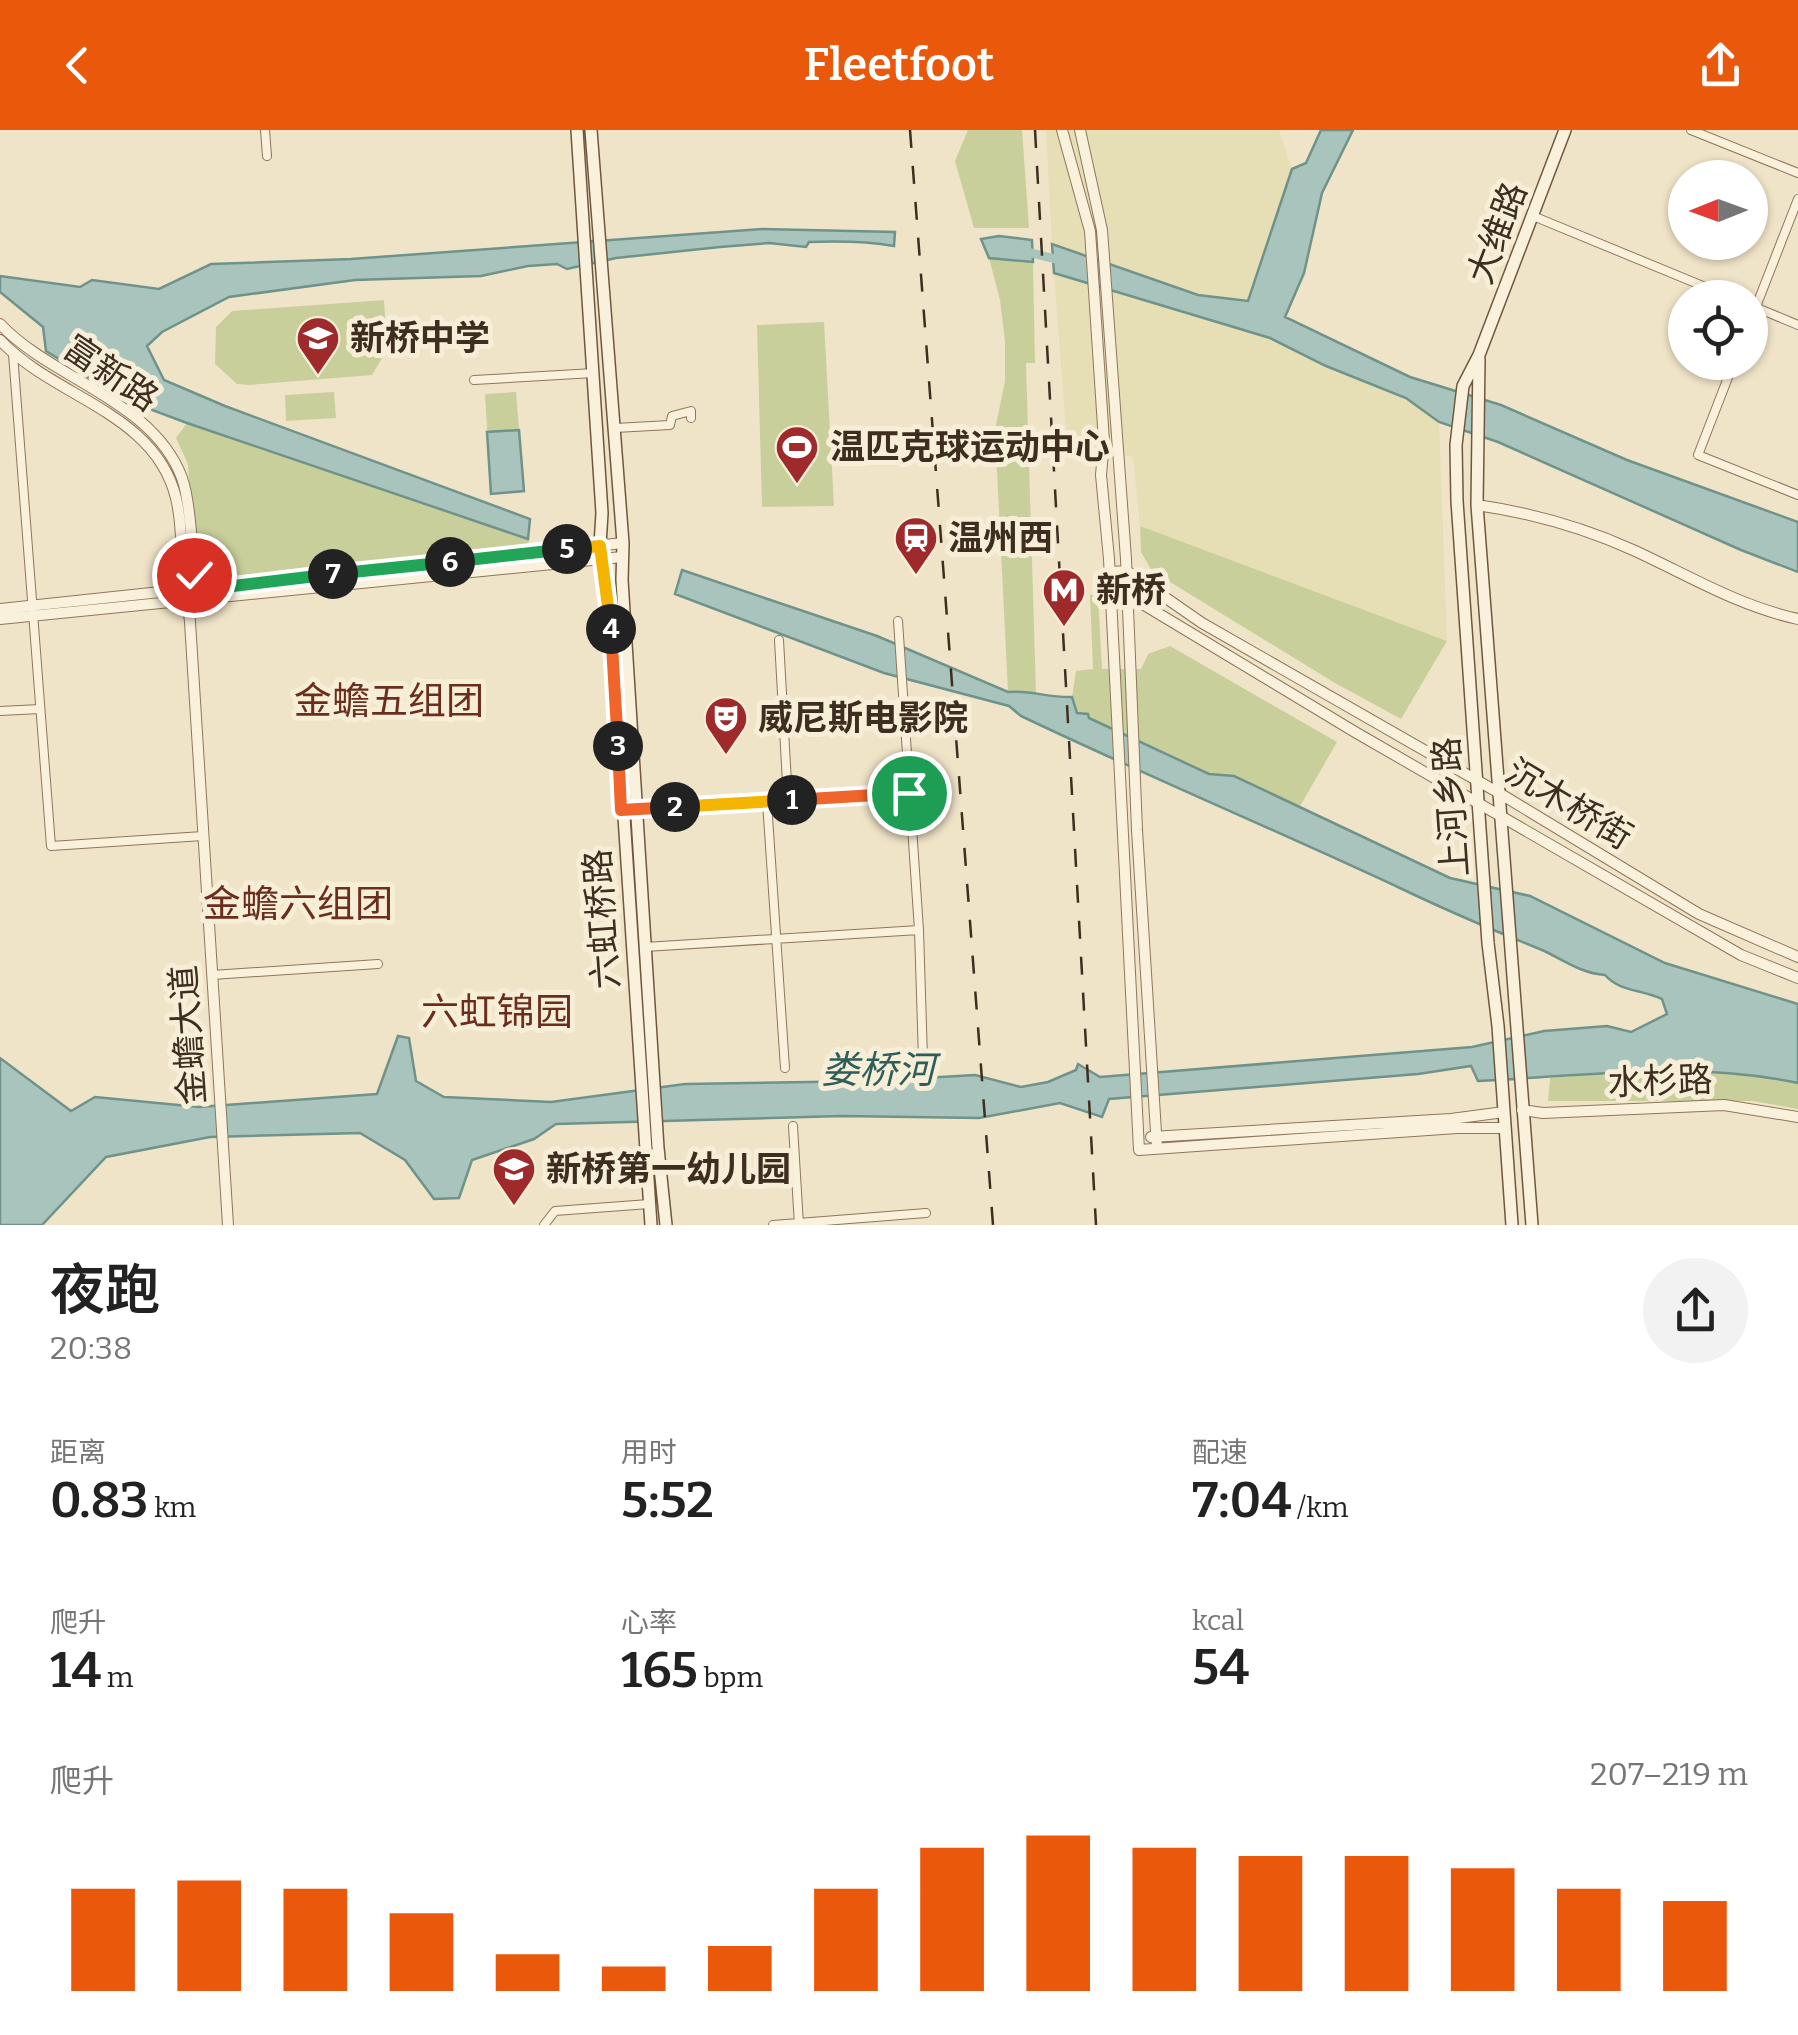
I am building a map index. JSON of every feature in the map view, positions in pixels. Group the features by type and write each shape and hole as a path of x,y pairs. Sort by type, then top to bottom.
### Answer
{"main road":[{"name":"六虹桥路","path":"577,130 594,373 601,552 611,624 621,810 646,1062 651,1225"},
{"name":"六虹桥路","path":"591,130 623,543 645,947 646,1062"},
{"name":"大维路","path":"1463,386 1479,355 1566,130"},
{"name":"大维路","path":"1479,355 1480,387"},
{"name":"上河乡路","path":"1463,386 1456,444 1457,501 1482,870 1512,1225"},
{"name":"上河乡路","path":"1480,387 1477,505 1532,1225"},
{"name":"六虹桥路","path":"651,1149 666,1225"}],"street":[{"path":"265,130 267,156"},
{"path":"1062,130 1090,232 1139,1150 1157,1142 1504,1112"},
{"path":"1080,130 1102,230 1127,571 1139,870 1157,1142"},
{"path":"1691,130 1798,173"},
{"path":"1764,280 1798,199"},
{"path":"1533,216 1688,280"},
{"path":"1768,312 1798,324"},
{"name":"富新路","path":"0,324 20,345 146,426 169,453 188,499 195,590"},
{"name":"富新路","path":"0,340 12,354 148,443 166,469 176,499 185,597"},
{"path":"12,354 50,846 203,836"},
{"path":"474,380 594,373"},
{"path":"1727,380 1698,455 1798,495"},
{"path":"615,428 670,425 672,416 691,412 691,418"},
{"path":"1477,505 1531,513 1580,528 1719,594 1798,618"},
{"path":"0,609 33,611 185,597 601,552 623,543"},
{"path":"185,597 195,590 601,552 622,557"},
{"path":"1110,572 1127,571"},
{"name":"沉木桥街","path":"1127,571 1202,624 1498,793 1699,914 1798,957"},
{"name":"金蟾大道","path":"185,597 228,1225"},
{"name":"沉木桥街","path":"1111,599 1141,603 1741,955 1798,978"},
{"path":"0,620 33,611"},
{"path":"898,622 919,930 923,1059"},
{"path":"779,640 788,801"},
{"path":"0,712 40,709"},
{"path":"621,810 909,793"},
{"path":"767,802 785,1068"},
{"path":"645,947 919,930"},
{"path":"212,975 378,964"},
{"name":"水杉路","path":"1522,1110 1543,1113 1724,1105 1798,1118"},
{"path":"793,1126 799,1224"},
{"path":"1157,1142 1505,1128"},
{"path":"544,1225 555,1211 650,1204"},
{"path":"772,1225 926,1214"}],"shaded area":[{"path":"1046,130 1279,130 1292,169 1248,301 1198,295 1052,244"},
{"path":"1054,273 1270,338 1326,366 1406,398 1439,422 1447,641 1140,526 1133,457 1067,444"}],"green space":[{"path":"968,130 1022,130 1029,228 974,228 955,161"},
{"path":"989,258 1033,262 1035,363 1026,363 1036,692 1008,692 995,430 1005,381 1005,342"},
{"path":"384,300 387,350 372,375 249,385 237,384 215,364 216,327 232,311"},
{"path":"824,322 834,506 762,507 757,325"},
{"path":"334,392 336,418 286,421 285,395"},
{"path":"516,392 524,491 491,494 485,394"},
{"path":"187,423 528,539 530,549 217,582 193,565 188,464 176,438"},
{"path":"1140,526 1447,641 1401,719 1152,571 1141,552"},
{"path":"1090,595 1098,595 1102,669 1141,669 1148,654 1170,646 1337,742 1299,808 1234,776 1209,774 1077,713 1072,697 1076,671 1093,669"},
{"path":"1664,1068 1749,1072 1798,1083 1798,1109 1753,1101 1548,1101 1550,1078"}],"water":[{"path":"1321,130 1353,130 1322,193 1304,273 1285,317 1410,377 1501,405 1627,460 1798,522 1798,572 1498,442 1439,422 1406,398 1326,366 1270,338 1054,273 1052,244 1198,295 1248,301 1292,169 1306,163"},
{"path":"762,229 895,232 894,246 809,242 806,247 769,243 616,258 567,269 557,264 481,276 355,280 229,297 162,332 147,346 164,380 530,519 528,539 187,423 152,410 136,398 121,397 46,351 43,327 0,292 0,276 80,287 92,280 159,289 211,264 351,259"},
{"path":"999,236 1032,240 1033,262 989,258 981,239"},
{"path":"519,430 524,491 491,494 487,432"},
{"path":"682,570 877,636 1008,692 1072,697 1077,713 1088,714 1089,718 1209,774 1234,776 1450,878 1530,896 1665,963 1798,1004 1798,1083 1678,1071 1478,1081 1471,1066 1418,1074 1109,1099 1102,1117 1060,1103 979,1118 842,1116 556,1124 534,1139 472,1160 459,1198 434,1199 405,1160 360,1133 210,1137 106,1157 42,1225 0,1225 0,1058 71,1111 95,1097 199,1107 377,1094 398,1036 409,1038 416,1081 444,1097 551,1102 685,1084 975,1075 1021,1087 1048,1082 1076,1070 1078,1064 1100,1077 1472,1047 1544,1031 1607,1026 1631,1032 1667,1014 1662,999 1580,969 1437,905 1068,738 1021,716 1009,706 884,673 675,594"}],"waterway":[{"path":"1020,250 1063,261"}],"railway":[{"path":"910,130 993,1225"},
{"path":"1035,130 1096,1225"}],"place":[{"name":"新桥中学","path":"318,376"},
{"name":"温匹克球运动中心","path":"797,485"},
{"name":"温州西","path":"916,576"},
{"name":"新桥","path":"1064,628"},
{"name":"威尼斯电影院","path":"726,756"},
{"name":"新桥第一幼儿园","path":"514,1207"}],"district":[{"name":"金蟾五组团","path":"389,701"},
{"name":"金蟾六组团","path":"298,904"},
{"name":"六虹锦园","path":"497,1012"}],"route":[{"path":"194,575 195,590 600,546 610,606 621,810 909,793"}],"water label":[{"name":"娄桥河","path":"878,1070"}]}
